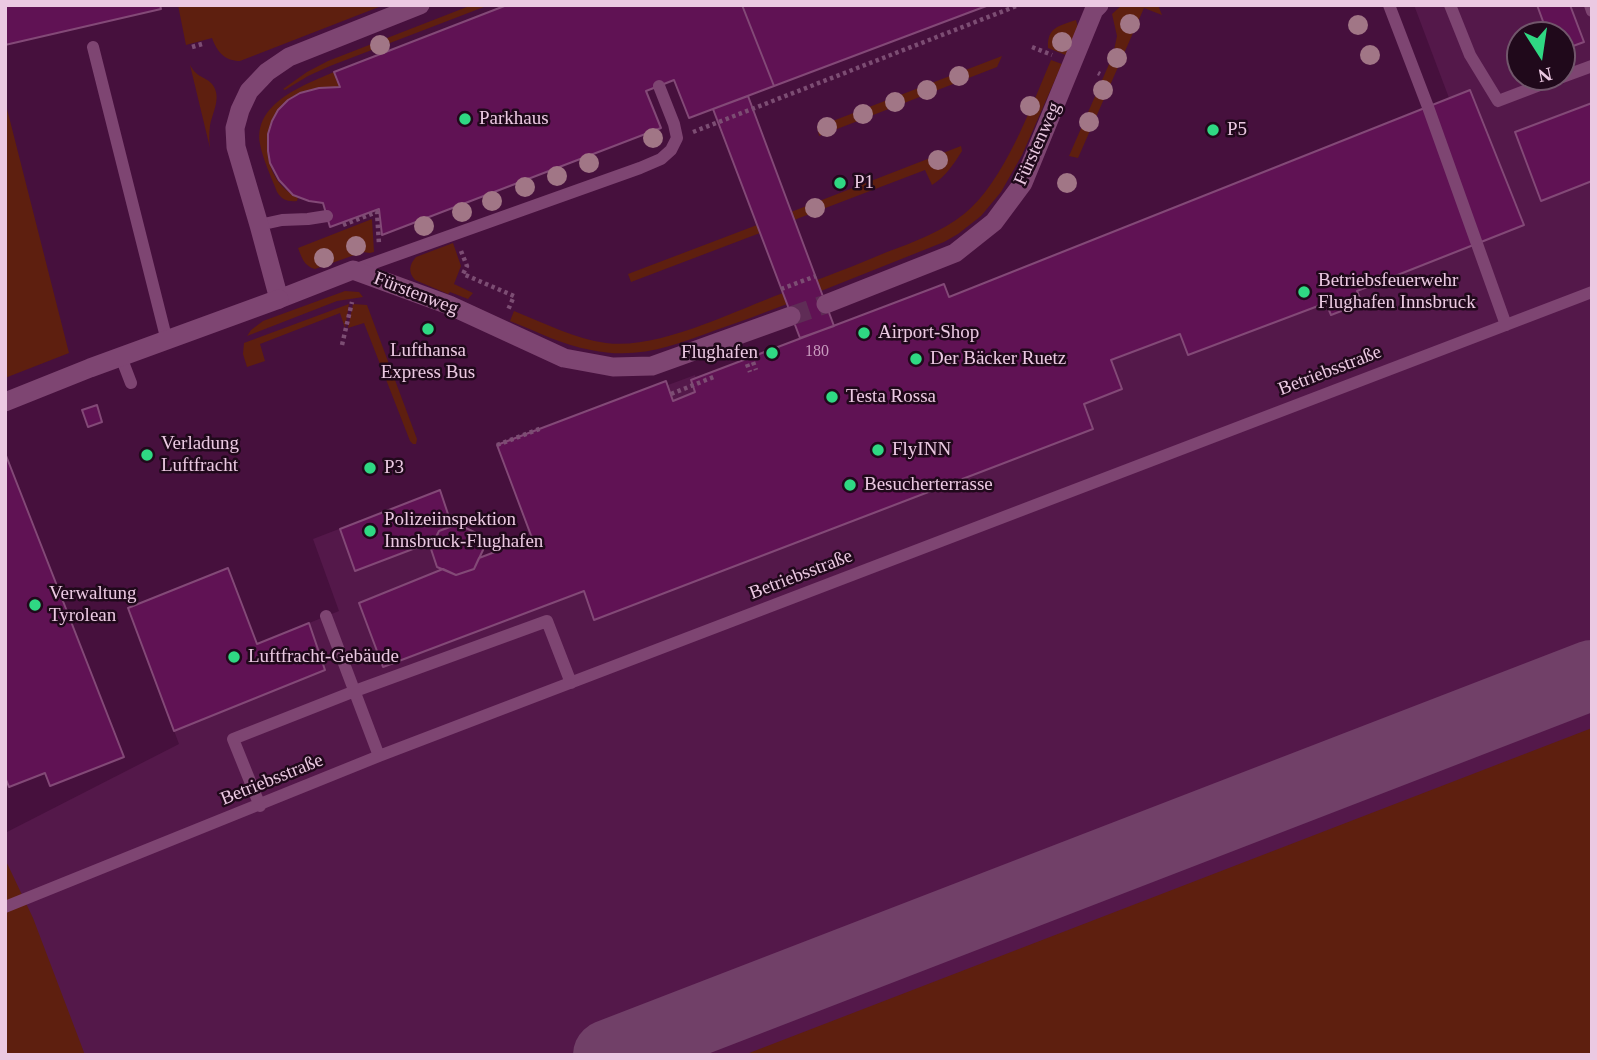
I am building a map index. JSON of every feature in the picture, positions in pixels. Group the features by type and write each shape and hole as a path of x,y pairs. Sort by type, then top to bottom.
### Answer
{"street":[{"path":"279,299 236,147 235,128 249,91 267,72 289,57 420,5"},
{"name":"Fürstenweg","path":"826,304 955,253 994,222 1023,183 1094,10 1099,5"},
{"name":"Fürstenweg","path":"5,402 353,270 449,305 564,358 612,367 652,366 791,316"}],"lane":[{"path":"1389,5 1506,324"},
{"path":"1450,5 1471,55 1498,101 1525,91"},
{"path":"1590,5 1592,11"},
{"path":"93,47 167,341"},
{"path":"353,270 661,159 671,150 677,138 659,86"},
{"path":"260,225 327,216"},
{"name":"Betriebsstraße","path":"5,907 379,757 1592,292"},
{"path":"121,357 131,383"},
{"path":"326,616 379,757"},
{"path":"260,806 233,740 355,691 547,621 571,683"}],"path":[{"path":"735,115 1019,5"},
{"path":"192,47 202,44"},
{"path":"377,212 380,252"},
{"path":"467,265 463,274 514,296 504,321"},
{"path":"781,289 816,276"},
{"path":"342,345 352,302"},
{"path":"750,363 753,371"},
{"path":"671,394 716,376"},
{"path":"497,445 542,428"}],"shaded area":[{"path":"178,5 384,5 240,61 222,55 212,38 186,45"},
{"path":"472,5 489,5 330,66 283,89 328,61"},
{"path":"1122,5 1158,5 1162,15 1144,8 1078,158 1069,156 1113,55 1117,36 1112,14"},
{"path":"1414,5 1592,5 1592,1055 5,1055 5,833 179,744 128,608 228,568 257,644 339,611 313,539 440,490 452,525 458,524 476,533 483,550 480,557 531,538 497,445 666,381 668,385 695,375 696,378 944,284 949,297 1449,98"},
{"path":"1076,20 1078,28 1068,56 1048,48 1048,41 1055,28"},
{"path":"1002,56 997,67 819,136 817,127"},
{"path":"1051,60 1062,64 1022,155 1001,192 981,216 944,242 821,291 817,280 937,231 964,214 978,201 1015,143"},
{"path":"190,65 196,73 212,84 216,92 210,148"},
{"path":"334,72 340,87 313,90 294,96 278,110 272,123 268,137 271,166 286,190 298,197 297,201 286,200 277,192 261,150 260,130 264,117 283,98"},
{"path":"5,101 69,353 5,378"},
{"path":"961,146 962,151 952,165 932,185 925,170 794,220 791,212"},
{"path":"372,219 374,252 363,252 315,269 304,261 298,248"},
{"path":"757,225 760,233 631,282 628,274"},
{"path":"453,243 461,266 454,284 473,293 468,299 415,280 410,271 416,257"},
{"path":"345,291 359,292 363,297 337,301 247,336 263,321"},
{"path":"783,293 787,304 685,341 639,352 608,353 580,348 510,321 514,311 583,338 627,344 672,335"},
{"path":"349,304 345,328 340,313 260,344 265,361 247,367 243,354 244,343"},
{"path":"353,304 367,305 417,439 416,444 410,441 364,323 348,328"},
{"path":"1592,728 1592,1055 744,1055"},
{"path":"5,859 33,918 85,1055 5,1055"}],"building":[{"path":"5,5 160,5 161,9 5,45"},
{"name":"Parkhaus","path":"507,5 742,5 774,86 689,118 674,80 646,91 661,128 382,235 379,209 330,227 323,203 293,195 279,180 270,163 268,134 278,110 288,100 300,93 319,88 340,87 334,72"},
{"path":"742,5 989,5 774,86"},
{"path":"1537,5 1570,5 1584,42 1576,45 1576,21 1543,21"},
{"path":"1470,90 1524,225 1357,291 1362,303 1331,315 1326,303 1188,355 1180,334 1111,360 1122,389 1084,404 1093,429 594,620 584,591 383,667 359,603 443,569 456,575 474,569 479,558 532,538 497,445 666,381 673,401 695,392 691,380 696,378 944,284 949,297"},
{"path":"748,96 834,326 800,338 713,109"},
{"path":"1592,103 1592,181 1541,201 1515,132"},
{"path":"97,405 102,422 88,427 82,410"},
{"name":"Verwaltung Tyrolean","path":"5,453 124,757 50,786 45,773 9,787 5,777"},
{"path":"440,490 452,526 439,531 434,541 355,571 340,529"},
{"path":"458,524 476,533 483,550 474,569 456,575 437,567 431,549 439,531"},
{"name":"Luftfracht-Gebäude","path":"228,568 257,644 309,623 325,670 174,731 128,608"}],"taxiway":[{"path":"608,1055 1592,675"}],"tunnel":[{"path":"791,316 826,304"}],"place":[{"name":"Parkhaus","path":"465,119"},
{"name":"P5","path":"1213,130"},
{"name":"P1","path":"840,183"},
{"name":"Betriebsfeuerwehr Flughafen Innsbruck","path":"1304,292"},
{"name":"Lufthansa Express Bus","path":"428,329"},
{"name":"Airport-Shop","path":"864,333"},
{"name":"Flughafen","path":"772,353"},
{"name":"Der Bäcker Ruetz","path":"916,359"},
{"name":"Testa Rossa","path":"832,397"},
{"name":"FlyINN","path":"878,450"},
{"name":"Verladung Luftfracht","path":"147,455"},
{"name":"P3","path":"370,468"},
{"name":"Besucherterrasse","path":"850,485"},
{"name":"Polizeiinspektion Innsbruck-Flughafen","path":"370,531"},
{"name":"Verwaltung Tyrolean","path":"35,605"},
{"name":"Luftfracht-Gebäude","path":"234,657"}]}
